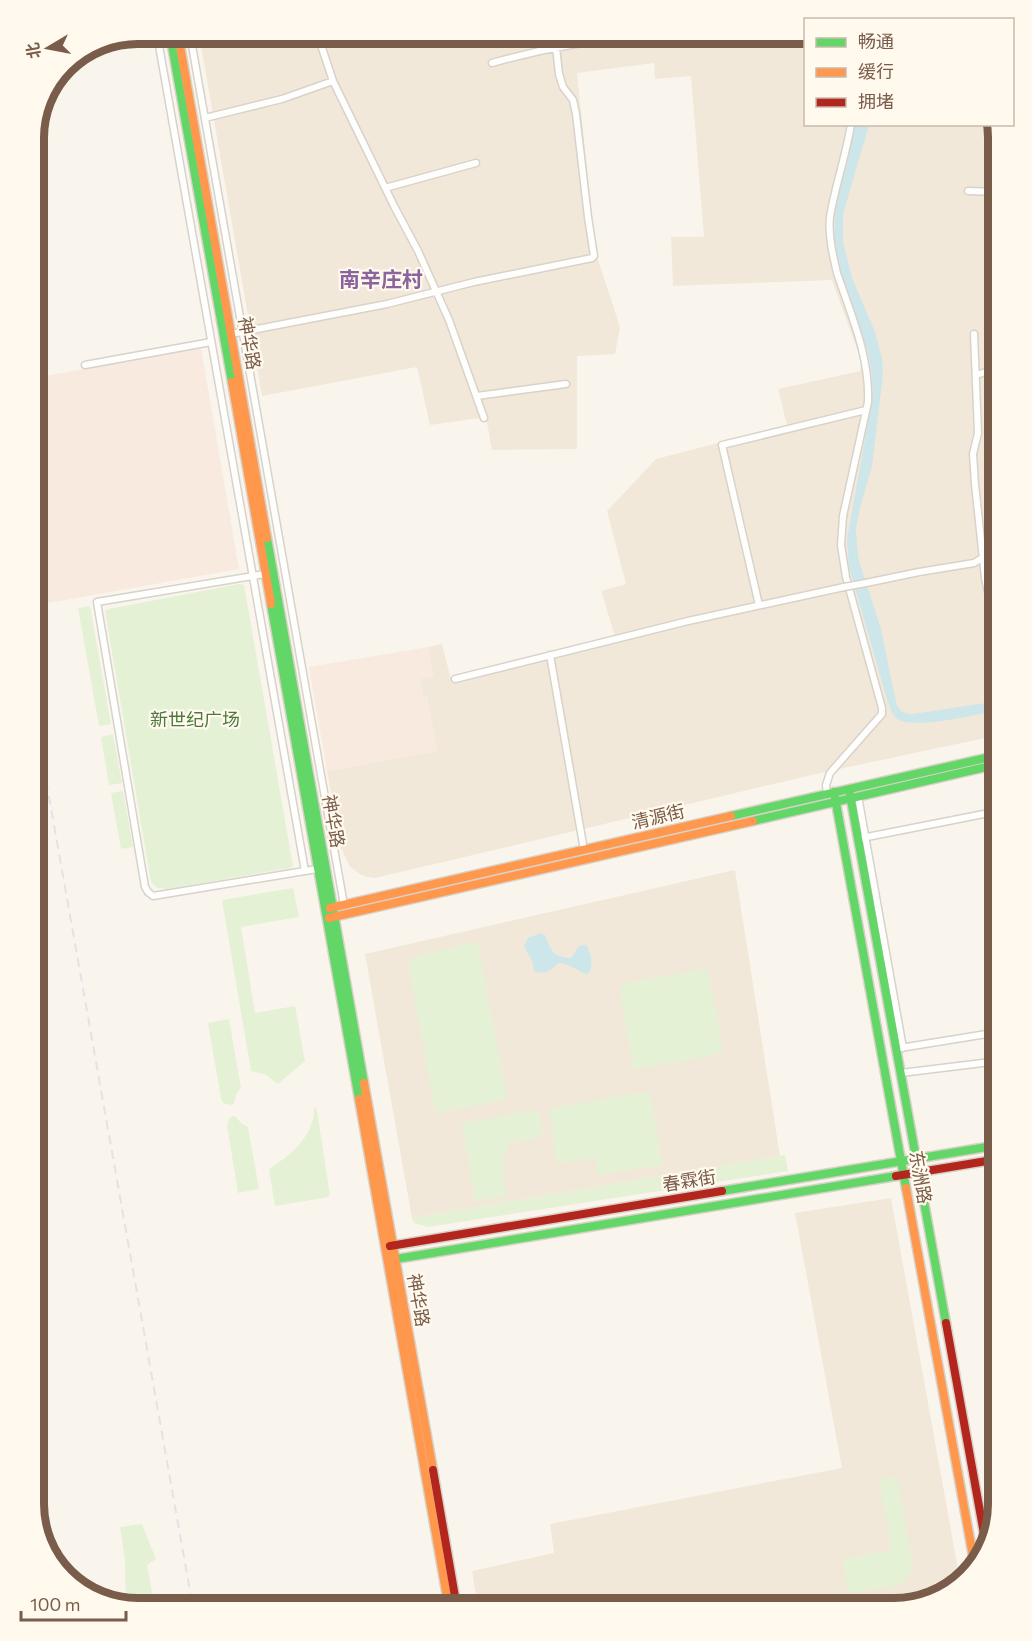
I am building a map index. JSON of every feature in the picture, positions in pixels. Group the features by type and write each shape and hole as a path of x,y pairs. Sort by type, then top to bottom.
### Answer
{"main road":[{"name":"神华路","path":"172,44 317,869 330,913"},
{"name":"神华路","path":"180,44 388,1246 455,1597"},
{"name":"清源街","path":"853,794 988,757"},
{"name":"清源街","path":"330,913 344,905 584,850 832,796 853,794 988,766"},
{"name":"东洲路","path":"853,794 900,1048 901,1073 984,1531"},
{"name":"清源街","path":"330,913 832,796"},
{"name":"东洲路","path":"832,796 902,1162 973,1556"},
{"name":"春霖街","path":"388,1246 988,1147"},
{"name":"春霖街","path":"391,1260 988,1161"},
{"name":"神华路","path":"391,1260 446,1597"}],"street":[{"path":"159,44 305,871"},
{"path":"192,44 344,905"},
{"path":"321,44 333,81 418,251 449,320 484,418"},
{"path":"492,63 536,51 574,44"},
{"path":"231,334 387,304 474,282 592,258 594,256 576,114 573,100 559,74 556,47"},
{"path":"205,118 282,99 333,81"},
{"path":"832,796 826,785 830,773 882,714 846,577 841,545 843,516 869,388 867,366 836,267 830,233 830,218 851,126"},
{"path":"385,188 476,163"},
{"path":"968,191 988,192"},
{"path":"974,334 978,433 974,454 974,474 982,558 988,587"},
{"path":"85,365 211,342"},
{"path":"976,375 988,371"},
{"path":"477,396 566,384"},
{"path":"759,605 722,446 866,410"},
{"path":"455,679 759,605 988,557"},
{"path":"265,574 97,602 145,887 153,896 317,869"},
{"path":"550,655 584,850"},
{"path":"862,838 988,813"},
{"path":"900,1048 988,1034"},
{"path":"901,1073 988,1062"}],"shaded area":[{"path":"201,44 804,44 804,126 988,126 988,737 816,774 375,878 360,874 350,867 341,848 327,771 437,751 427,696 423,696 420,678 433,676 428,647 442,644 452,683 709,619 708,612 615,636 601,591 626,584 607,511 656,459 787,425 778,389 860,371 860,357 832,280 673,286 671,237 704,237 691,76 655,79 654,63 577,73 596,253 620,327 615,354 577,356 577,449 492,450 486,417 430,425 417,367 262,396"},
{"path":"201,348 239,569 48,603 44,594 44,376"},
{"path":"428,647 433,676 420,679 423,696 427,696 437,751 327,771 309,667"},
{"path":"735,870 780,1156 412,1218 365,954"},
{"path":"891,1198 958,1572 936,1588 906,1597 894,1598 476,1597 472,1571 554,1553 550,1524 842,1468 795,1213"}],"green space":[{"name":"新世纪广场","path":"239,584 244,585 293,866 166,889 157,888 151,882 105,611"},
{"path":"90,606 111,724 99,726 78,608"},
{"path":"113,734 122,783 109,785 101,737"},
{"path":"123,791 133,847 121,849 111,793"},
{"path":"293,888 299,917 241,927 255,1013 295,1006 305,1061 278,1084 266,1075 251,1071 222,900"},
{"path":"474,942 478,944 507,1097 504,1100 435,1113 409,966 411,958"},
{"path":"708,970 723,1049 714,1055 637,1069 633,1067 620,990 625,983"},
{"path":"229,1019 241,1088 231,1105 223,1103 221,1098 208,1023"},
{"path":"650,1091 663,1165 598,1175 595,1158 557,1164 549,1111 552,1108"},
{"path":"314,1106 317,1111 330,1195 275,1206 269,1169 286,1157 306,1135 314,1116"},
{"path":"539,1111 543,1134 540,1137 509,1143 507,1152 503,1156 506,1196 475,1201 462,1126 464,1123"},
{"path":"232,1116 248,1127 259,1189 238,1193 227,1125"},
{"path":"785,1155 788,1171 428,1227 414,1223 412,1218"},
{"path":"897,1476 913,1569 903,1584 848,1593 842,1559 891,1550 879,1479"},
{"path":"142,1524 156,1559 147,1565 153,1597 126,1596 125,1560 120,1527"}],"water":[{"path":"854,126 869,126 843,214 843,242 852,278 875,332 882,359 883,374 872,466 856,529 859,561 881,629 896,702 900,710 913,714 988,703 988,712 915,723 903,722 896,718 886,696 849,567 847,539 873,386 867,349 842,279 835,244 836,204 849,156"},
{"path":"541,933 545,935 553,952 560,956 571,958 579,946 586,945 591,958 590,972 586,974 562,963 558,963 548,972 534,971 533,963 524,946 528,938"}],"railway":[{"path":"44,769 191,1597"}],"traffic: fast":[{"path":"172,44 232,382"},
{"path":"267,538 364,1083"},
{"path":"271,604 359,1099"},
{"path":"731,816 988,758"},
{"path":"753,821 988,767"},
{"path":"849,789 946,1323"},
{"path":"834,792 906,1188"},
{"path":"722,1191 988,1147"},
{"path":"390,1260 896,1176"}],"traffic: slow":[{"path":"180,44 267,538"},
{"path":"232,382 271,604"},
{"path":"330,908 731,816"},
{"path":"329,918 753,821"},
{"path":"364,1083 433,1470"},
{"path":"359,1099 447,1597"},
{"path":"906,1188 973,1556"}],"traffic: jam":[{"path":"896,1176 988,1161"},
{"path":"390,1246 722,1191"},
{"path":"946,1323 984,1531"},
{"path":"433,1470 455,1597"}],"district":[{"name":"南辛庄村","path":"381,278"}]}
